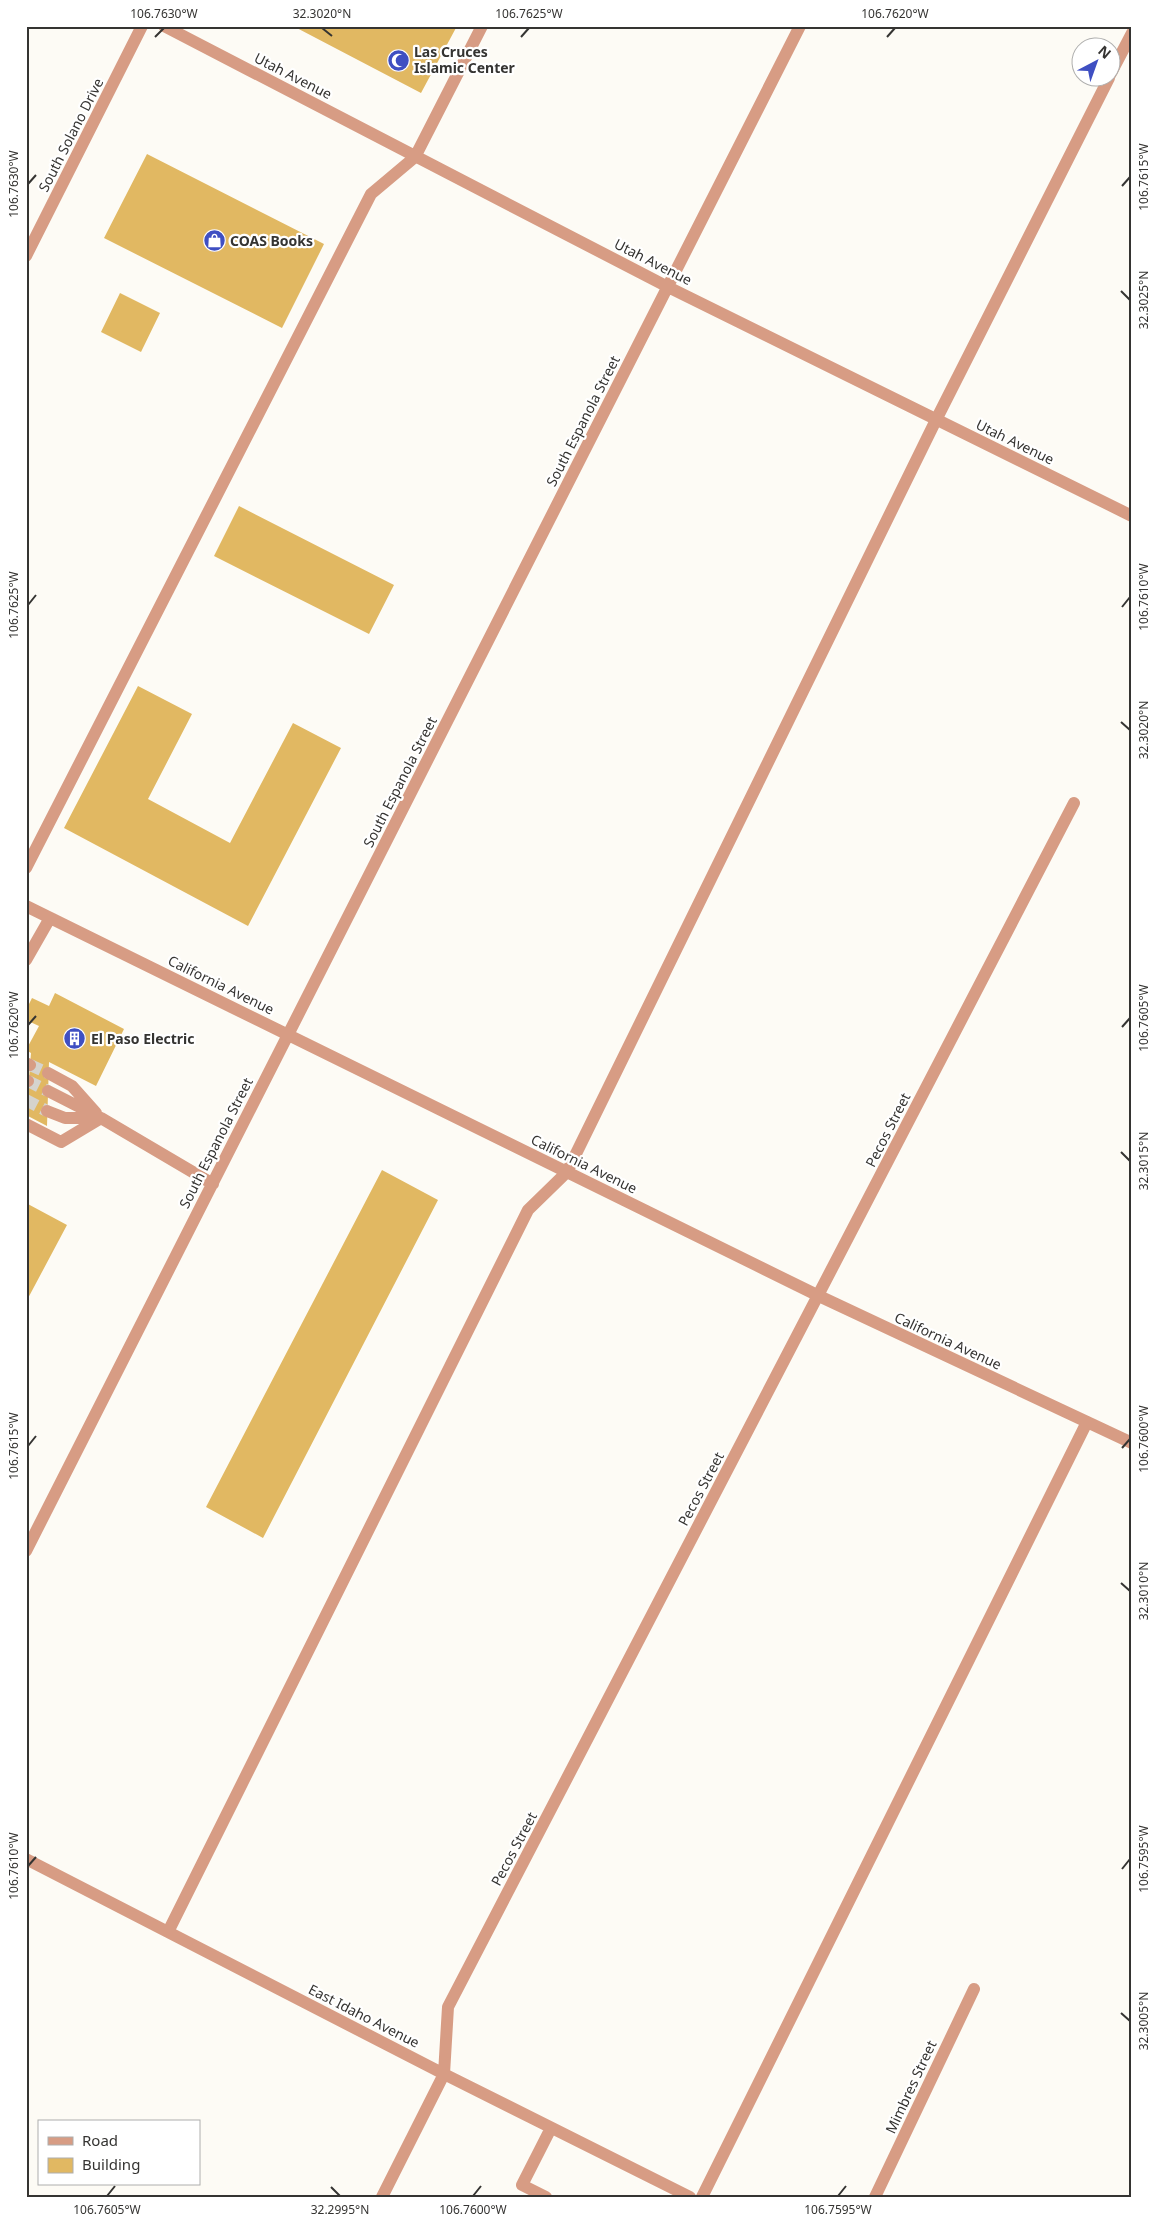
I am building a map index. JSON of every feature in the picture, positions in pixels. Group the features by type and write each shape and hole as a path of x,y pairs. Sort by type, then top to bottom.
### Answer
{"street":[{"name":"South Solano Drive","path":"26,256 142,26"},
{"name":"Utah Avenue","path":"164,26 668,287 1132,516"},
{"path":"26,868 371,194 415,157 482,26"},
{"name":"South Espanola Street","path":"26,1552 800,26"},
{"path":"1120,56 1132,33"},
{"path":"168,1932 528,1210 567,1172 936,420 1104,88"},
{"name":"Pecos Street","path":"382,2197 444,2074 448,2007 1074,804"},
{"name":"California Avenue","path":"26,906 819,1296 1132,1443"},
{"path":"26,960 50,918"},
{"path":"48,1073 72,1086 101,1118"},
{"path":"48,1091 101,1118 213,1184"},
{"path":"47,1111 65,1118 101,1118"},
{"path":"26,1124 61,1142 101,1118"},
{"path":"702,2197 1087,1422"},
{"name":"East Idaho Avenue","path":"26,1859 444,2074 690,2197"},
{"name":"Mimbres Street","path":"875,2197 974,1989"},
{"path":"546,2197 522,2185 551,2128"}],"building":[{"name":"Las Cruces Islamic Center","path":"293,26 457,26 421,93"},
{"name":"COAS Books","path":"147,154 324,244 282,328 104,238"},
{"path":"120,293 160,313 141,352 101,332"},
{"path":"239,506 394,585 369,634 214,556"},
{"path":"138,686 192,714 148,799 230,843 293,723 341,748 248,926 64,828"},
{"name":"El Paso Electric","path":"55,993 124,1029 96,1086 49,1062 47,1126 26,1115 31,1053 26,1050 39,1026 26,1020 26,1010 32,998 49,1006"},
{"path":"382,1170 438,1200 263,1538 206,1507"},
{"path":"26,1203 67,1225 26,1302"}],"tunnel":[{"path":"30,1065 48,1073"},
{"path":"28,1081 48,1091"},
{"path":"26,1100 47,1111"}],"place":[{"name":"Las Cruces Islamic Center","path":"398,60"},
{"name":"COAS Books","path":"214,241"},
{"name":"El Paso Electric","path":"75,1039"}]}
